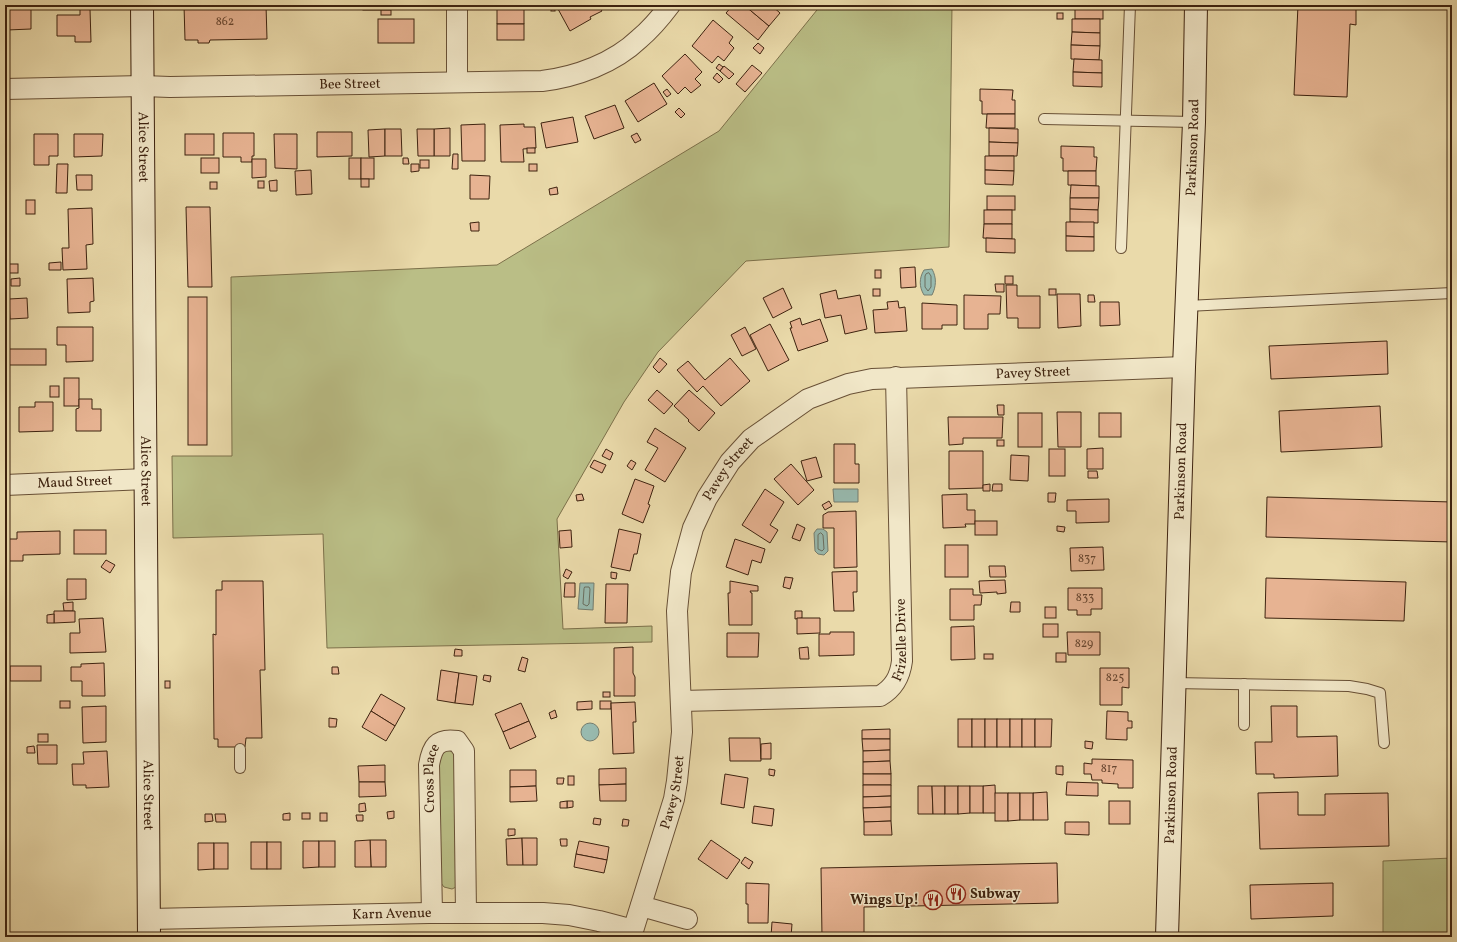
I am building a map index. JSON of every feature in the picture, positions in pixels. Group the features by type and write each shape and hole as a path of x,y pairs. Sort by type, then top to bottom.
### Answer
{"main road":[{"name":"Alice Street","path":"142,5 149,928"},
{"name":"Parkinson Road","path":"1167,937 1184,367 1194,122 1196,5"}],"street":[{"path":"456,5 457,82"},
{"name":"Bee Street","path":"5,88 170,87 556,80 591,69 610,60 637,41 670,5"},
{"name":"Pavey Street","path":"632,933 675,793 680,764 682,732 677,610 681,572 692,528 707,498 730,462 751,439 808,399 848,384 872,379 1184,367"},
{"name":"Frizelle Drive","path":"681,700 880,696 889,690 895,682 900,672 902,661 896,377"},
{"name":"Maud Street","path":"5,485 146,479"},
{"name":"Cross Place","path":"432,913 429,765 431,752 435,745 452,740 457,741 461,746 465,757 466,913"},
{"path":"641,906 686,919"},
{"name":"Karn Avenue","path":"149,928 432,913 539,913 569,915 600,921 632,933"}],"lane":[{"path":"1121,248 1130,5"},
{"path":"1044,119 1194,122"},
{"path":"1187,306 1452,293"},
{"path":"1174,684 1349,686 1368,689 1380,693 1384,743"},
{"path":"1244,684 1244,725"},
{"path":"240,749 240,768"}],"green space":[{"path":"821,5 952,5 949,247 746,261 658,352 624,402 557,519 563,629 652,626 652,642 327,648 323,534 173,538 172,456 232,456 231,277 497,265 719,131"},
{"path":"448,750 456,753 456,887 452,889 444,887 441,883 439,761 444,751"},
{"path":"1452,858 1452,937 1383,937 1383,861"}],"water":[{"path":"932,269 935,279 934,289 932,295 924,295 920,286 920,279 924,270"},
{"path":"833,489 858,489 858,502 834,502"},
{"path":"817,529 823,529 827,532 828,551 824,555 818,554 815,551 814,533"},
{"path":"580,583 594,583 593,610 578,609"},
{"path":"586,723 594,723 599,728 597,739 594,741 586,741 581,736 581,728"}],"building":[{"path":"45,5 57,5 57,9 45,9"},
{"path":"184,5 266,5 267,39 210,40 209,43 198,43 198,40 185,40"},
{"path":"363,5 383,5 383,10 363,10"},
{"path":"389,5 414,5 414,7 389,7"},
{"path":"551,5 555,5 555,11 551,11"},
{"path":"565,5 598,5 602,11 590,17 591,19 570,31 558,9"},
{"path":"733,5 744,5 769,26 758,40 726,13"},
{"path":"744,5 771,5 780,13 769,26"},
{"path":"1075,5 1104,5 1103,7 1075,7"},
{"path":"1298,5 1356,5 1356,25 1350,24 1347,97 1294,95"},
{"path":"524,6 524,24 497,24 497,7"},
{"path":"1075,7 1103,7 1103,19 1075,19"},
{"path":"31,8 31,29 7,30 6,9"},
{"path":"80,9 90,9 91,42 75,42 75,36 57,36 57,15 80,15"},
{"path":"381,10 391,10 391,15 381,15"},
{"path":"1057,13 1063,13 1063,19 1057,19"},
{"path":"378,19 414,19 414,43 378,43"},
{"path":"1072,19 1100,19 1100,33 1072,32"},
{"path":"713,20 733,37 729,43 734,48 724,61 718,56 712,63 692,46"},
{"path":"497,24 524,24 524,40 497,40"},
{"path":"1072,32 1100,33 1100,46 1071,45"},
{"path":"758,43 764,48 760,54 753,48"},
{"path":"1071,45 1100,46 1099,60 1071,59"},
{"path":"685,54 702,72 695,79 701,85 691,93 685,87 678,94 662,76"},
{"path":"1074,59 1102,60 1102,73 1073,72"},
{"path":"719,64 723,67 720,71 716,68"},
{"path":"752,65 762,73 745,92 736,84"},
{"path":"724,66 734,74 729,79 720,71"},
{"path":"1073,72 1102,73 1102,87 1073,86"},
{"path":"717,73 723,79 719,83 713,78"},
{"path":"654,83 667,104 638,122 625,101"},
{"path":"667,89 671,94 667,97 663,92"},
{"path":"980,89 1013,90 1012,100 1015,100 1015,114 982,114"},
{"path":"615,105 624,128 594,139 585,116"},
{"path":"679,108 685,114 681,118 675,112"},
{"path":"987,114 1015,114 1015,128 986,128"},
{"path":"573,117 578,142 546,148 541,123"},
{"path":"485,124 485,161 462,161 461,125"},
{"path":"524,124 524,127 535,127 536,148 523,149 524,162 501,162 500,125"},
{"path":"450,128 450,156 434,156 434,129"},
{"path":"989,128 1018,129 1018,143 989,142"},
{"path":"385,129 385,156 369,157 368,130"},
{"path":"385,129 401,129 402,156 385,156"},
{"path":"417,129 434,129 434,156 418,156"},
{"path":"317,132 352,132 352,156 317,157"},
{"path":"223,133 254,133 254,156 252,156 252,162 241,162 241,157 223,157"},
{"path":"637,133 641,140 635,143 631,136"},
{"path":"34,134 58,134 58,156 49,156 49,165 34,165"},
{"path":"74,134 103,134 102,156 74,157"},
{"path":"185,134 214,134 214,155 185,155"},
{"path":"274,134 297,134 297,169 275,168"},
{"path":"989,142 1018,143 1017,156 989,156"},
{"path":"1061,146 1094,147 1094,157 1097,157 1096,171 1063,171"},
{"path":"527,148 535,148 535,153 527,153"},
{"path":"453,154 458,154 458,169 452,169"},
{"path":"985,156 1014,156 1014,171 985,170"},
{"path":"201,158 219,158 219,173 201,173"},
{"path":"349,158 361,158 361,179 349,179"},
{"path":"361,158 374,158 374,179 361,179"},
{"path":"403,158 408,158 409,164 403,164"},
{"path":"252,159 266,159 266,177 252,178"},
{"path":"420,160 429,160 429,168 420,168"},
{"path":"57,164 68,164 67,193 56,193"},
{"path":"411,164 419,164 419,171 411,172"},
{"path":"529,164 537,164 537,171 529,171"},
{"path":"6,165 6,189 5,189"},
{"path":"311,170 312,194 296,195 295,171"},
{"path":"985,170 1014,171 1013,185 985,184"},
{"path":"1068,171 1096,171 1096,186 1068,185"},
{"path":"76,175 92,175 92,190 77,190"},
{"path":"470,175 490,176 489,199 470,199"},
{"path":"361,179 369,179 369,187 361,187"},
{"path":"277,180 277,191 270,191 269,181"},
{"path":"258,181 264,181 264,188 258,188"},
{"path":"210,182 217,182 217,189 210,189"},
{"path":"1071,185 1099,186 1099,198 1070,198"},
{"path":"557,187 558,194 550,195 549,189"},
{"path":"987,196 1015,196 1015,210 987,210"},
{"path":"1070,198 1099,198 1098,210 1070,209"},
{"path":"26,200 35,200 35,214 26,214"},
{"path":"186,207 210,207 212,287 188,287"},
{"path":"92,208 93,244 86,245 87,269 63,270 62,248 69,248 68,209"},
{"path":"1070,209 1098,210 1098,223 1070,222"},
{"path":"984,210 1012,210 1012,224 984,224"},
{"path":"479,222 479,231 471,231 470,223"},
{"path":"1066,222 1094,222 1094,237 1066,236"},
{"path":"984,224 1012,224 1012,239 983,238"},
{"path":"1066,236 1094,237 1094,251 1066,251"},
{"path":"986,238 1015,239 1015,253 986,252"},
{"path":"61,262 61,270 49,270 49,263"},
{"path":"7,264 18,264 18,273 7,273"},
{"path":"915,267 916,287 901,288 900,268"},
{"path":"875,270 881,270 881,278 875,278"},
{"path":"1005,276 1013,276 1013,284 1005,284"},
{"path":"20,278 20,286 11,286 11,279"},
{"path":"93,278 94,301 90,302 90,312 68,313 67,279"},
{"path":"995,284 1004,284 1004,292 996,292"},
{"path":"1006,285 1017,285 1017,296 1040,296 1040,328 1018,328 1018,318 1007,318"},
{"path":"783,288 792,308 773,318 763,298"},
{"path":"873,289 880,289 880,296 873,296"},
{"path":"1049,289 1056,289 1056,295 1049,295"},
{"path":"836,290 838,299 860,295 867,329 845,334 841,315 825,318 820,294"},
{"path":"1057,294 1080,294 1081,326 1058,328"},
{"path":"964,295 1001,296 1000,314 988,314 988,329 964,329"},
{"path":"1088,295 1094,295 1095,302 1088,302"},
{"path":"188,297 207,297 207,445 188,445"},
{"path":"27,298 28,318 10,319 9,299"},
{"path":"898,301 899,308 905,307 907,331 875,333 873,310 888,309 887,302"},
{"path":"1100,302 1119,302 1120,325 1100,326"},
{"path":"922,303 957,305 957,325 942,325 942,329 922,329"},
{"path":"800,318 802,325 820,319 828,341 798,351 790,328 792,328 790,322"},
{"path":"770,324 789,360 768,371 750,335"},
{"path":"57,327 93,327 93,361 66,362 66,345 57,345"},
{"path":"745,327 756,349 742,356 731,335"},
{"path":"1387,341 1388,374 1271,379 1269,346"},
{"path":"8,349 46,349 46,365 8,365"},
{"path":"660,358 667,364 659,373 653,367"},
{"path":"730,358 750,381 721,406 703,386 697,392 677,370 688,361 705,380"},
{"path":"64,378 79,378 79,406 64,406"},
{"path":"50,386 59,386 59,397 50,397"},
{"path":"657,390 673,404 664,414 648,400"},
{"path":"689,390 715,413 699,431 674,406"},
{"path":"79,399 92,399 92,409 101,409 101,431 76,431 76,409 79,408"},
{"path":"35,402 53,402 53,431 19,432 19,407 35,407"},
{"path":"997,405 1004,405 1004,415 998,415"},
{"path":"1380,406 1382,447 1281,452 1279,411"},
{"path":"1057,412 1081,412 1081,447 1058,447"},
{"path":"1018,413 1042,413 1042,447 1018,447"},
{"path":"1099,413 1121,413 1121,437 1099,437"},
{"path":"948,417 1003,417 1002,438 963,438 963,444 949,445"},
{"path":"655,428 686,448 665,482 645,470 658,448 647,442"},
{"path":"997,440 1004,440 1004,446 997,446"},
{"path":"834,444 855,444 855,464 859,464 859,483 834,483"},
{"path":"1103,448 1103,469 1087,469 1087,449"},
{"path":"606,449 613,453 610,460 602,456"},
{"path":"1049,449 1065,449 1065,476 1049,476"},
{"path":"949,451 983,451 983,488 949,489"},
{"path":"1011,455 1029,456 1028,481 1010,480"},
{"path":"816,457 822,477 807,481 801,461"},
{"path":"594,460 606,465 602,473 590,467"},
{"path":"631,460 636,463 632,470 627,466"},
{"path":"791,464 814,490 798,505 774,479"},
{"path":"1088,471 1097,471 1098,478 1088,478"},
{"path":"635,479 654,486 648,504 650,505 643,523 622,514"},
{"path":"990,484 990,491 983,491 983,485"},
{"path":"993,484 1002,484 1002,491 992,491"},
{"path":"765,489 784,502 770,525 778,530 770,543 742,525"},
{"path":"1048,493 1056,493 1055,502 1048,502"},
{"path":"582,494 584,500 577,501 576,495"},
{"path":"967,494 967,510 975,510 975,524 965,524 966,527 943,528 942,495"},
{"path":"1267,497 1452,502 1452,542 1266,537"},
{"path":"1109,499 1109,522 1076,523 1076,511 1067,511 1067,500"},
{"path":"829,501 832,506 825,510 822,505"},
{"path":"856,511 857,567 834,568 834,528 823,528 823,515 828,512"},
{"path":"975,521 997,521 997,535 975,535"},
{"path":"797,524 805,528 800,541 792,538"},
{"path":"1057,526 1065,527 1064,532 1057,531"},
{"path":"619,529 641,534 637,554 634,554 630,571 611,567"},
{"path":"74,530 106,530 106,554 74,554"},
{"path":"571,530 572,547 560,548 559,531"},
{"path":"60,531 60,554 23,555 23,561 7,561 7,539 17,539 17,532"},
{"path":"735,539 765,549 761,563 752,560 748,575 726,567"},
{"path":"945,545 968,545 968,577 945,577"},
{"path":"1103,547 1104,570 1071,571 1070,548"},
{"path":"106,560 115,565 110,573 101,567"},
{"path":"989,566 1005,566 1006,577 990,577"},
{"path":"566,569 572,572 568,579 563,576"},
{"path":"857,571 857,592 853,592 854,611 834,611 832,572"},
{"path":"611,572 617,573 616,579 611,578"},
{"path":"785,577 793,578 790,589 783,587"},
{"path":"1266,578 1406,582 1404,621 1265,618"},
{"path":"67,579 86,579 86,599 67,600"},
{"path":"1005,580 1006,593 980,593 979,581"},
{"path":"222,581 263,581 265,670 260,670 262,738 246,738 245,747 218,747 218,739 214,739 213,634 216,635 216,590 222,590"},
{"path":"730,581 758,586 758,591 750,591 752,593 752,625 729,625 728,593 730,593"},
{"path":"565,583 575,583 575,597 564,597"},
{"path":"606,584 628,584 627,623 605,623"},
{"path":"1068,588 1102,588 1102,609 1091,609 1091,615 1077,615 1077,610 1068,610"},
{"path":"950,589 973,589 973,595 982,595 981,605 974,605 974,620 950,620"},
{"path":"73,602 73,611 64,611 63,603"},
{"path":"1011,602 1020,602 1020,612 1010,612"},
{"path":"1045,607 1056,607 1056,618 1045,618"},
{"path":"54,611 75,611 75,622 54,623"},
{"path":"795,611 802,611 802,618 795,619"},
{"path":"54,614 54,623 47,623 47,615"},
{"path":"103,618 106,652 70,653 70,633 80,633 79,619"},
{"path":"797,618 820,618 820,633 797,634"},
{"path":"1043,624 1058,624 1058,637 1043,637"},
{"path":"974,626 975,659 951,660 951,627"},
{"path":"830,632 854,632 854,655 819,656 819,634 830,634"},
{"path":"1067,632 1100,632 1100,655 1068,655"},
{"path":"727,633 759,633 758,657 727,657"},
{"path":"633,647 635,696 614,696 614,648"},
{"path":"808,647 809,659 800,659 799,648"},
{"path":"455,649 462,650 462,656 454,656"},
{"path":"1056,653 1066,653 1066,662 1056,662"},
{"path":"984,654 993,654 993,659 984,659"},
{"path":"522,657 528,659 525,672 518,670"},
{"path":"104,663 105,696 82,696 82,681 71,681 71,667 81,667 81,664"},
{"path":"10,666 41,666 41,681 10,681"},
{"path":"332,667 338,667 339,674 332,674"},
{"path":"1100,668 1129,668 1129,688 1122,687 1122,705 1100,705"},
{"path":"441,670 459,673 455,703 437,700"},
{"path":"459,673 477,676 473,705 455,703"},
{"path":"484,675 491,676 490,682 483,680"},
{"path":"165,681 170,681 170,688 165,688"},
{"path":"603,692 610,692 610,697 603,697"},
{"path":"381,694 405,708 395,726 371,711"},
{"path":"60,701 70,701 70,708 60,708"},
{"path":"592,701 592,709 577,710 577,702"},
{"path":"600,701 611,701 611,709 600,709"},
{"path":"635,702 636,722 633,722 634,753 613,754 611,703"},
{"path":"521,703 529,721 503,732 495,714"},
{"path":"106,706 106,742 83,743 82,707"},
{"path":"1271,706 1297,706 1297,737 1337,736 1338,776 1274,778 1274,774 1256,774 1255,742 1272,742"},
{"path":"555,710 557,717 551,719 549,713"},
{"path":"371,711 395,726 386,741 362,727"},
{"path":"1107,711 1128,712 1128,721 1132,721 1132,728 1127,728 1127,740 1106,739"},
{"path":"329,718 337,719 336,727 329,727"},
{"path":"958,719 972,719 972,747 958,747"},
{"path":"972,719 985,719 985,747 972,747"},
{"path":"985,719 997,719 997,747 985,747"},
{"path":"997,719 1010,719 1010,747 997,747"},
{"path":"1010,719 1022,719 1022,747 1010,747"},
{"path":"1022,719 1035,719 1035,747 1022,747"},
{"path":"1035,719 1052,719 1051,747 1035,747"},
{"path":"529,721 536,737 510,749 503,732"},
{"path":"890,729 890,739 862,739 862,730"},
{"path":"38,734 48,734 48,742 38,742"},
{"path":"729,738 760,738 761,761 730,761"},
{"path":"862,739 890,739 890,750 863,751"},
{"path":"1085,741 1093,742 1092,749 1085,748"},
{"path":"771,743 771,759 761,759 761,744"},
{"path":"37,745 57,745 57,764 38,764"},
{"path":"34,746 35,753 27,753 27,747"},
{"path":"890,750 890,761 863,762 863,751"},
{"path":"107,751 109,787 86,788 86,785 73,785 72,764 84,764 83,752"},
{"path":"1092,759 1133,760 1133,788 1118,788 1118,784 1102,783 1102,780 1092,780 1091,774 1084,774 1084,763 1092,764"},
{"path":"890,761 891,774 863,774 863,762"},
{"path":"385,765 385,782 359,782 358,766"},
{"path":"1056,766 1063,766 1063,775 1056,774"},
{"path":"626,768 626,784 599,785 599,769"},
{"path":"769,769 775,770 774,776 769,775"},
{"path":"510,770 536,770 536,786 510,787"},
{"path":"725,774 748,778 744,808 721,804"},
{"path":"863,774 891,774 891,785 863,785"},
{"path":"568,776 574,776 574,785 568,785"},
{"path":"557,778 564,778 563,784 557,784"},
{"path":"359,782 385,782 386,796 359,797"},
{"path":"1067,782 1098,783 1098,796 1066,795"},
{"path":"626,784 626,801 600,801 599,785"},
{"path":"863,785 891,785 891,796 863,797"},
{"path":"995,785 996,813 983,813 983,786"},
{"path":"536,786 537,801 510,802 510,787"},
{"path":"918,786 932,786 933,814 918,814"},
{"path":"932,786 945,786 945,814 933,814"},
{"path":"945,786 958,786 958,814 945,814"},
{"path":"958,786 970,786 970,813 958,814"},
{"path":"970,786 983,786 983,813 970,813"},
{"path":"1047,792 1048,820 1033,820 1033,793"},
{"path":"1298,792 1298,815 1325,815 1325,794 1388,793 1389,846 1260,849 1258,793"},
{"path":"995,793 1008,793 1008,821 995,821"},
{"path":"1008,793 1020,793 1020,820 1008,821"},
{"path":"1020,793 1033,793 1033,820 1020,820"},
{"path":"891,796 891,807 863,808 863,797"},
{"path":"567,801 573,801 573,807 567,808"},
{"path":"567,801 567,808 560,808 560,802"},
{"path":"1109,801 1130,801 1130,824 1109,824"},
{"path":"365,803 366,811 359,812 359,804"},
{"path":"754,806 774,809 772,826 752,823"},
{"path":"891,807 891,821 864,822 863,808"},
{"path":"394,811 394,818 388,819 387,812"},
{"path":"290,813 290,820 283,820 283,814"},
{"path":"302,813 310,813 310,819 302,819"},
{"path":"320,813 327,813 327,821 320,821"},
{"path":"205,814 212,814 213,821 205,822"},
{"path":"215,814 225,814 226,822 216,822"},
{"path":"356,815 363,815 363,821 357,821"},
{"path":"594,818 601,819 600,825 593,824"},
{"path":"623,819 629,820 628,826 622,826"},
{"path":"891,821 892,835 864,835 864,822"},
{"path":"1065,822 1089,822 1089,835 1065,834"},
{"path":"508,829 515,829 515,835 508,836"},
{"path":"522,838 523,865 507,865 506,839"},
{"path":"522,838 537,838 537,865 523,865"},
{"path":"560,839 567,839 567,846 561,846"},
{"path":"370,840 386,840 386,867 371,867"},
{"path":"370,840 371,867 355,867 355,841"},
{"path":"711,840 740,860 727,879 698,859"},
{"path":"303,841 319,841 319,867 303,868"},
{"path":"319,841 335,841 335,867 319,867"},
{"path":"579,841 609,847 607,860 576,854"},
{"path":"251,842 267,842 267,869 251,869"},
{"path":"267,842 281,842 281,869 267,869"},
{"path":"198,843 214,843 214,869 198,870"},
{"path":"214,843 228,843 228,869 214,869"},
{"path":"576,854 607,860 604,873 574,867"},
{"path":"745,857 753,862 749,869 741,863"},
{"path":"1057,863 1058,903 864,907 864,937 822,937 821,868"},
{"path":"746,883 769,884 768,923 748,923"},
{"path":"1333,883 1333,916 1251,919 1250,885"},
{"path":"772,922 792,924 791,937 771,937"},
{"path":"1112,936 1112,937 1087,937"}],"place":[{"name":"Subway","path":"956,894"},
{"name":"Wings Up!","path":"933,900"}]}
